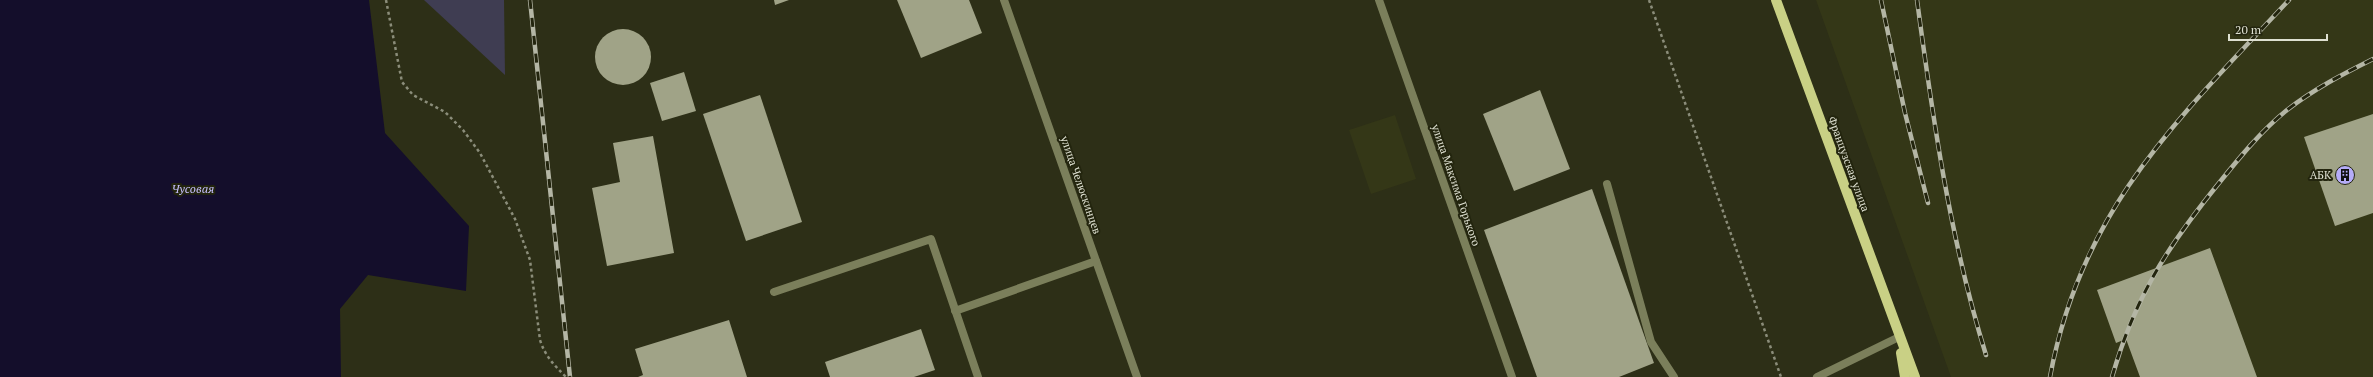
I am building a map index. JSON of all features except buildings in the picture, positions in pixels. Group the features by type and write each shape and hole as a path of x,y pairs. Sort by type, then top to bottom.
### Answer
{"main road":[{"name":"Французская улица","path":"1776,0 1899,337"},
{"path":"1899,337 1905,377"},
{"path":"1899,337 1915,377"}],"street":[{"name":"улица Челюскинцев","path":"1004,0 1137,377"},
{"name":"улица Максима Горького","path":"1379,0 1512,377"},
{"path":"1607,184 1651,342 1674,377"},
{"path":"774,292 930,239 978,377"},
{"path":"955,311 1096,261"},
{"path":"1817,377 1899,337"}],"path":[{"path":"386,0 402,82 412,95 445,112 464,130 480,153 514,219 530,260 540,340 548,358 566,377"},
{"path":"1649,0 1781,377"}],"shaded area":[{"path":"424,0 504,0 505,75"},
{"path":"1816,0 2373,0 2373,377 1951,377"},
{"path":"1395,115 1416,179 1371,194 1349,130"}],"water":[{"name":"Чусовая","path":"0,0 369,0 385,133 469,226 466,291 368,275 340,309 341,377 0,377"}],"railway":[{"path":"530,0 570,377"},
{"path":"1881,0 1905,113 1928,203"},
{"path":"1917,0 1929,90 1944,179 1962,267 1986,355"},
{"path":"2050,377 2065,317 2085,264 2110,215 2140,170 2173,127 2209,85 2289,0"},
{"path":"2112,377 2121,348 2142,297 2168,251 2200,206 2251,145 2277,118 2297,102 2318,89 2373,59"}],"place":[{"name":"АБК","path":"2345,175"}]}
